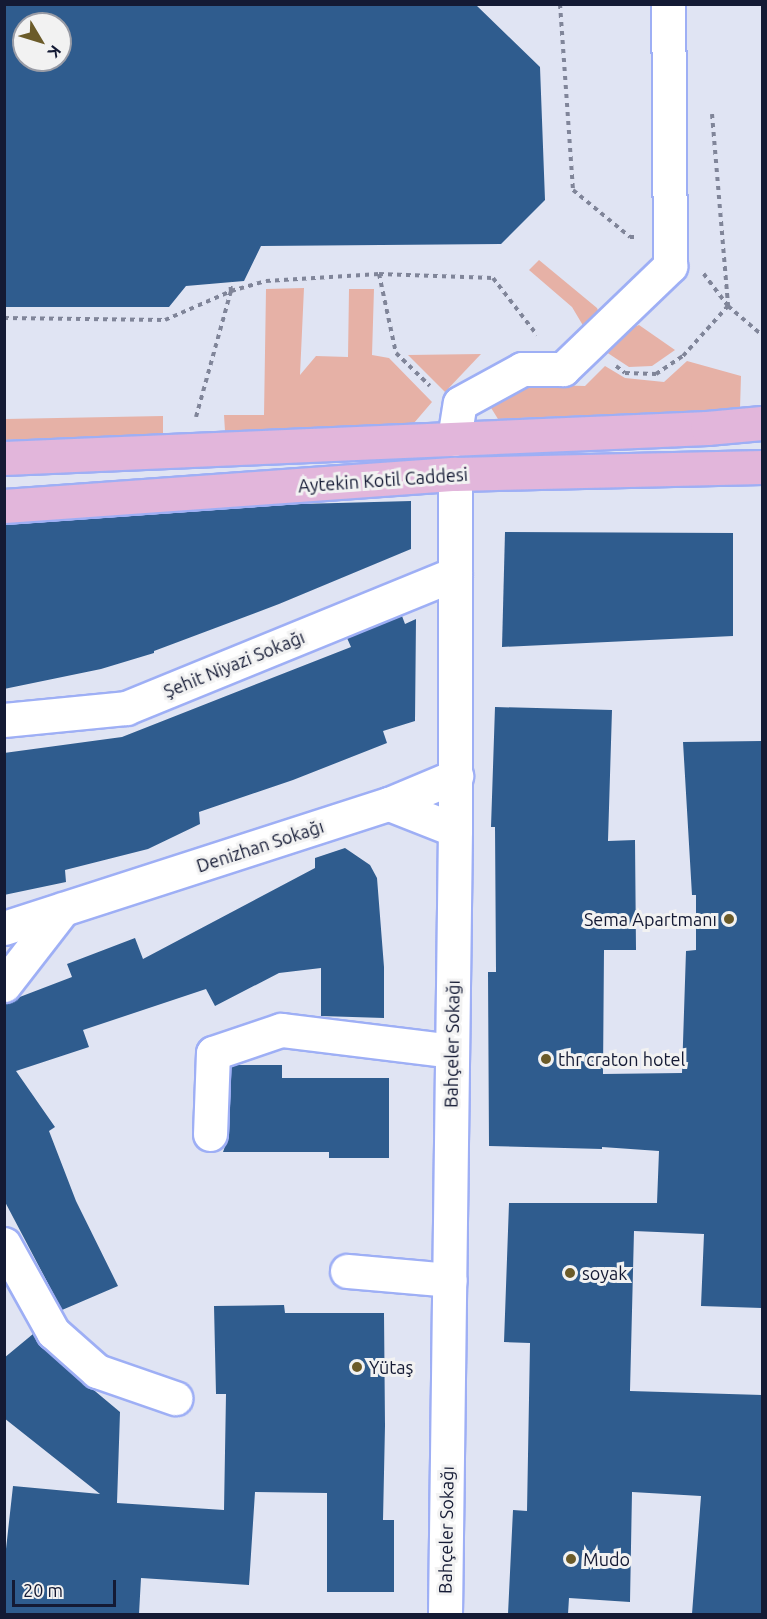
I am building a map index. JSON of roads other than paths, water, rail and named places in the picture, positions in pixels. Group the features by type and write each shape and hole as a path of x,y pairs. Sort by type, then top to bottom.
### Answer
{"main road":[{"name":"Aytekin Kotil Caddesi","path":"4,458 456,426 695,429 762,423"},
{"name":"Aytekin Kotil Caddesi","path":"4,506 455,474 762,467"}],"street":[{"path":"456,426 460,403 522,369 563,369 670,266 668,4"},
{"name":"Bahçeler Sokağı","path":"445,1614 456,776 455,474"},
{"name":"Şehit Niyazi Sokağı","path":"4,720 126,708 455,574"},
{"name":"Denizhan Sokağı","path":"4,928 390,804 456,776"},
{"path":"390,804 455,830"},
{"path":"4,985 63,909"},
{"path":"210,1134 213,1053 281,1030 452,1051"},
{"path":"4,1244 53,1332 97,1371 176,1398"},
{"path":"347,1271 450,1280"}],"place":[{"name":"Sema Apartmanı","path":"729,919"},
{"name":"thr craton hotel","path":"546,1059"},
{"name":"soyak","path":"570,1273"},
{"name":"Yütaş","path":"357,1367"},
{"name":"Mudo","path":"571,1559"}]}
